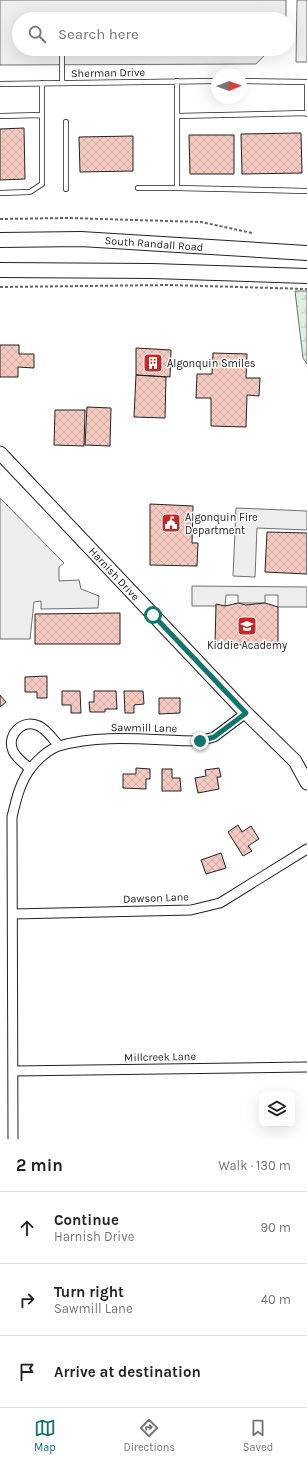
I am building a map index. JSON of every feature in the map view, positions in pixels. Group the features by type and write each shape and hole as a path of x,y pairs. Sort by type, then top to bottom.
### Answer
{"main road":[{"name":"South Randall Road","path":"0,240 81,239 307,253"},
{"path":"0,270 152,271 307,276"}],"street":[{"name":"Harnish Drive","path":"0,453 246,713 295,760 307,783"},
{"name":"Sawmill Lane","path":"14,1139 12,817 19,790 30,769 42,756 58,746 83,740 200,741 214,737 246,713"},
{"path":"30,769 18,757 12,746 12,739 19,728 31,724 38,725 43,728 58,746"},
{"name":"Dawson Lane","path":"13,914 191,910 220,903 307,849"},
{"name":"Millcreek Lane","path":"13,1071 307,1067"}],"lane":[{"path":"62,56 62,82"},
{"path":"177,81 178,188"},
{"name":"Sherman Drive","path":"0,84 42,82 211,81"},
{"path":"177,116 307,114 307,82 247,81"},
{"path":"0,193 30,192 42,184 42,82"},
{"path":"0,116 42,115"},
{"path":"66,122 66,189"},
{"path":"138,188 307,191"}],"path":[{"path":"0,219 68,218 201,222 252,233"},
{"path":"0,287 169,284 307,290"}],"green space":[{"path":"295,291 307,291 307,364 303,358"}],"shaded area":[{"path":"0,0 286,0 286,12 12,12 12,56 264,56 256,64 0,65"},
{"path":"297,0 307,0 307,62 296,62"},
{"path":"0,498 64,563 59,567 59,581 79,580 81,589 99,596 98,608 41,609 41,601 34,602 30,639 0,639"},
{"path":"236,508 307,511 307,530 257,528 255,577 233,576"},
{"path":"192,586 307,587 307,607 278,607 278,595 265,595 265,603 238,603 238,595 226,595 225,606 192,606"}],"building":[{"path":"24,128 25,179 0,180 0,129"},
{"path":"301,133 302,173 242,174 241,134"},
{"path":"189,135 234,135 234,174 190,174"},
{"path":"133,136 133,171 80,172 79,137"},
{"path":"0,345 19,345 19,354 34,354 34,368 18,367 18,377 0,377"},
{"name":"Algonquin Smiles","path":"136,348 171,350 170,377 136,375"},
{"path":"213,353 247,354 246,378 260,378 259,396 247,395 246,427 211,426 211,398 196,398 197,374 212,374"},
{"path":"136,375 166,377 165,418 134,417"},
{"path":"87,407 111,408 110,446 85,445"},
{"path":"55,410 85,410 84,446 54,445"},
{"name":"Algonquin Fire Department","path":"150,504 193,506 192,543 198,543 197,566 150,565"},
{"path":"267,532 307,533 307,574 265,572"},
{"name":"Kiddie Academy","path":"238,603 246,605 265,603 278,607 278,646 215,644 216,604 225,606"},
{"path":"120,613 120,644 35,644 35,614"},
{"path":"47,676 47,698 37,698 37,692 25,692 25,677"},
{"path":"62,691 80,691 81,713 71,713 71,705 62,705"},
{"path":"94,691 116,691 117,709 105,709 105,712 90,712 89,702 94,702"},
{"path":"124,691 143,691 144,704 134,705 134,713 125,713"},
{"path":"0,695 6,702 0,707"},
{"path":"159,698 180,698 180,713 159,714"},
{"path":"136,768 150,769 150,779 146,779 146,789 123,788 123,774 136,774"},
{"path":"219,768 221,777 217,777 219,789 198,793 195,778 206,776 205,770"},
{"path":"162,769 172,769 172,778 180,778 181,791 162,791"},
{"path":"238,825 242,832 251,826 259,839 248,846 252,851 243,856 228,832"},
{"path":"221,853 226,868 206,874 201,860"}],"place":[{"name":"Algonquin Smiles","path":"153,363"},
{"name":"Algonquin Fire Department","path":"171,523"},
{"name":"Kiddie Academy","path":"247,626"}],"route":[{"path":"153,615 246,713 214,737 200,741"}]}
